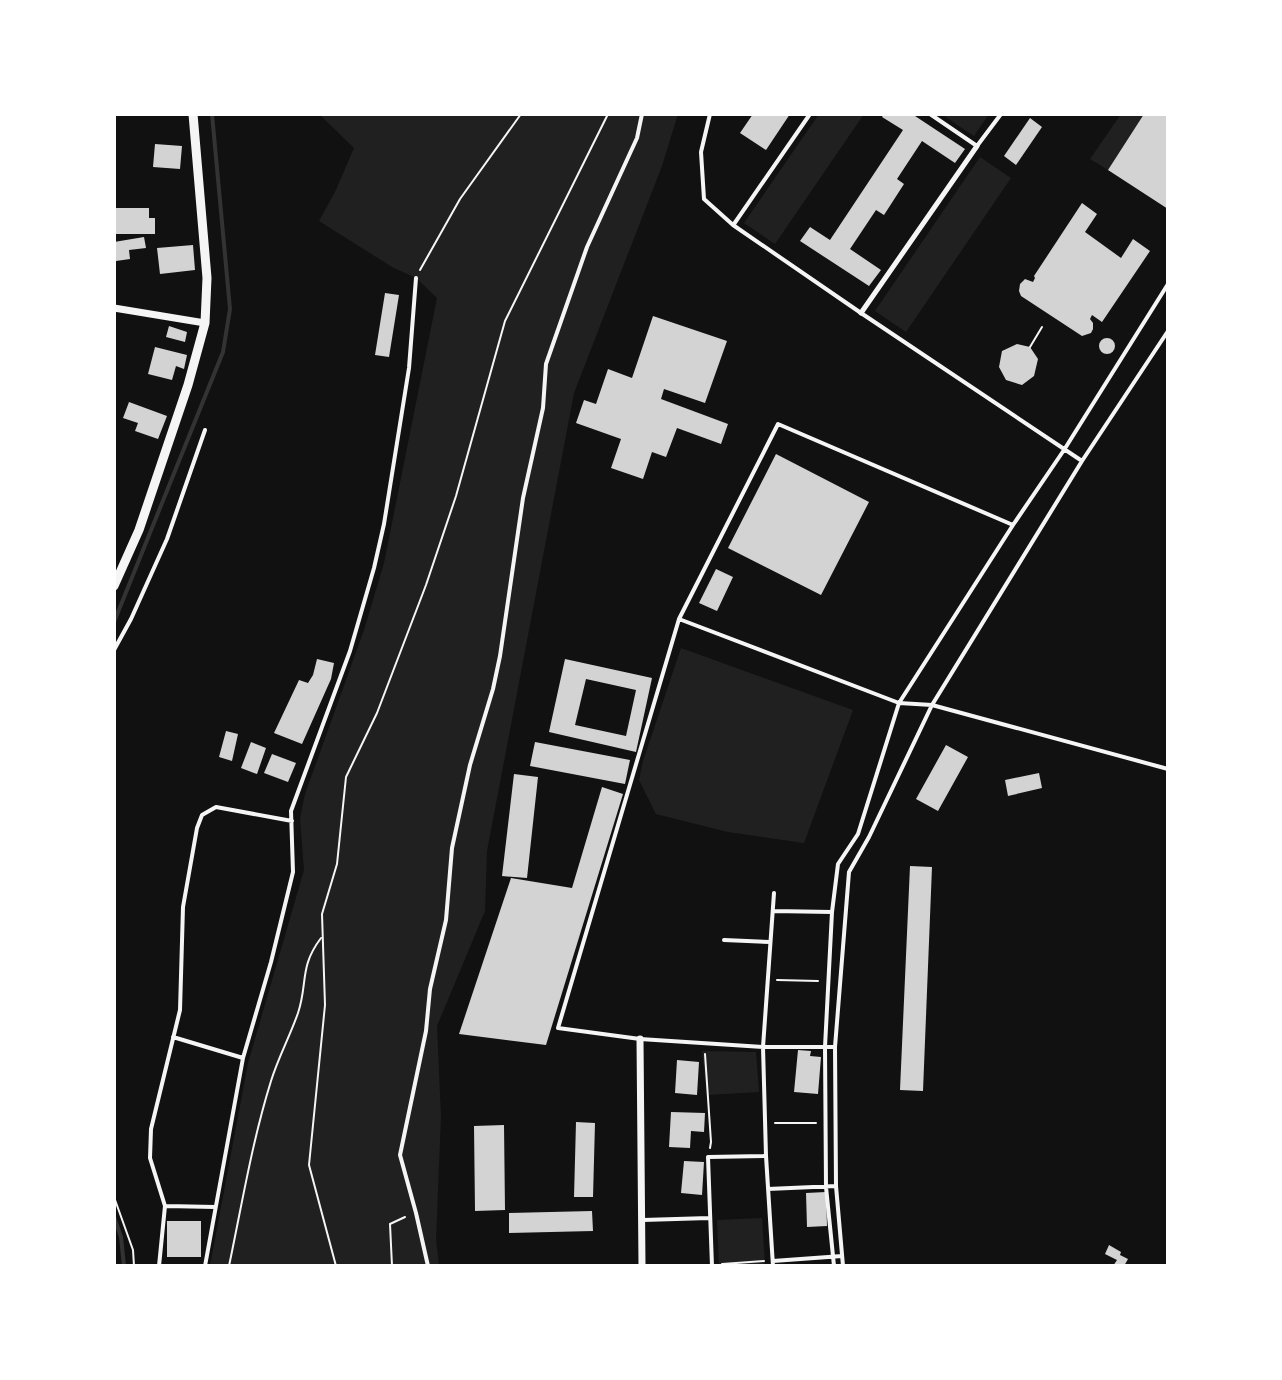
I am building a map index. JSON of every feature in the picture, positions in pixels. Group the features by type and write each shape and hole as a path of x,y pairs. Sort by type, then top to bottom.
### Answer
{"street":[{"path":"114,586 139,530 188,385 205,323 207,278 193,114"},
{"path":"861,313 977,146"},
{"path":"114,308 205,323"},
{"path":"640,1039 642,1266"}],"lane":[{"path":"428,1266 400,1155 426,1031 430,989 446,920 452,848 470,765 500,656 523,498 543,408 546,364 587,247 637,138 642,114"},
{"path":"710,114 701,152 704,199 733,225 1082,461"},
{"path":"733,225 810,114"},
{"path":"930,114 977,146 1001,114"},
{"path":"205,1266 243,1058 293,872 291,811 350,651 384,524 409,368 416,278"},
{"path":"834,1266 826,1187 825,1047 832,912 838,864 858,834 899,703 1168,284"},
{"path":"843,1266 836,1186 835,1047 849,872 932,705 1082,461 1168,331"},
{"path":"835,1047 763,1047 640,1039 558,1028 679,619 778,424 1013,525"},
{"path":"114,650 167,539 205,430"},
{"path":"679,619 899,703 932,705 1168,769"},
{"path":"159,1266 165,1206 150,1158 151,1129 180,1010 183,907 197,828 202,815 216,807 292,821"},
{"path":"774,893 763,1047 773,1263 842,1256"},
{"path":"773,911 832,912"},
{"path":"724,940 770,942"},
{"path":"173,1037 243,1058"},
{"path":"712,1265 708,1157 766,1156"},
{"path":"768,1189 836,1186"},
{"path":"165,1206 215,1207"},
{"path":"641,1220 709,1218"}],"path":[{"path":"416,278 460,199 521,114"},
{"path":"336,1266 309,1165 325,1005 322,914 337,864 346,777 377,713 426,585 456,496 505,321 608,114"},
{"path":"1030,347 1042,327"},
{"path":"229,1266 255,1138 272,1077 299,1009 311,951 323,936"},
{"path":"768,979 828,981"},
{"path":"704,1043 711,1142 708,1157"},
{"path":"765,1123 826,1123"},
{"path":"114,1197 133,1250 134,1266"},
{"path":"392,1266 390,1224 416,1213"},
{"path":"712,1265 773,1263"}],"shaded area":[{"path":"319,114 678,114 662,166 574,393 487,851 485,911 437,1026 441,1117 436,1239 439,1266 210,1266 248,1063 304,870 300,818 305,794 364,630 384,563 437,298 416,278 392,267 319,221 354,148"},
{"path":"819,114 864,114 775,244 744,223"},
{"path":"941,114 989,114 974,136"},
{"path":"1121,114 1144,114 1108,170 1090,159"},
{"path":"980,157 1011,178 906,332 875,311"},
{"path":"681,648 853,710 804,843 728,832 656,814 639,780"},
{"path":"702,1051 756,1052 759,1092 707,1095"},
{"path":"762,1218 765,1266 719,1266 717,1220"}],"building":[{"path":"753,114 790,114 766,150 740,133"},
{"path":"884,114 912,114 965,149 955,163 922,141 897,179 904,184 884,215 876,210 850,249 881,270 869,286 800,241 810,227 830,240 903,130 882,117"},
{"path":"1144,114 1168,114 1168,209 1108,170"},
{"path":"1030,118 1042,127 1016,165 1004,156"},
{"path":"155,144 182,146 180,169 153,167"},
{"path":"1082,203 1097,214 1085,232 1121,258 1133,239 1150,251 1102,322 1092,315 1093,329 1082,336 1021,296 1019,291 1025,279 1033,282"},
{"path":"115,208 149,208 149,218 155,218 155,234 115,234"},
{"path":"144,237 146,248 129,250 130,259 116,261 114,242"},
{"path":"193,245 195,270 160,274 157,248"},
{"path":"385,293 399,295 389,357 375,355"},
{"path":"653,316 727,341 705,403 664,389 661,399 728,424 721,444 677,428 666,457 652,452 643,479 611,468 621,439 576,423 584,400 596,404 608,369 632,378"},
{"path":"169,326 187,332 185,342 166,337"},
{"path":"1107,338 1113,340 1113,352 1107,354 1101,352 1099,346 1101,340"},
{"path":"1017,344 1030,347 1038,359 1034,376 1022,385 1006,380 999,367 1002,351"},
{"path":"155,347 187,355 184,369 176,366 172,380 148,374"},
{"path":"129,402 167,416 158,439 135,431 138,423 123,418"},
{"path":"776,454 869,502 821,595 728,548"},
{"path":"716,569 733,577 717,611 699,603"},
{"path":"317,659 334,663 331,679 302,744 274,733 299,680 308,683"},
{"path":"565,659 652,678 636,752 549,732","holes":["586,679 636,690 626,736 575,725"]},
{"path":"226,731 238,734 232,761 219,757"},
{"path":"251,742 266,748 257,774 241,768"},
{"path":"535,742 630,760 625,784 530,766"},
{"path":"946,745 968,757 938,811 916,799"},
{"path":"272,754 296,763 288,782 264,773"},
{"path":"1039,773 1042,788 1008,796 1005,780"},
{"path":"514,774 538,777 527,878 502,876"},
{"path":"602,787 623,794 546,1045 459,1034 511,878 572,888"},
{"path":"910,866 932,867 923,1091 900,1090"},
{"path":"798,1050 811,1051 810,1056 821,1057 818,1094 794,1092"},
{"path":"677,1060 699,1062 697,1095 675,1093"},
{"path":"671,1112 705,1113 704,1132 691,1131 690,1148 669,1147"},
{"path":"576,1122 595,1123 593,1197 574,1197"},
{"path":"504,1125 505,1210 475,1211 474,1126"},
{"path":"684,1161 704,1162 702,1195 681,1193"},
{"path":"826,1192 827,1226 807,1227 806,1193"},
{"path":"592,1211 593,1231 509,1233 509,1213"},
{"path":"167,1221 201,1221 201,1257 167,1257"},
{"path":"1109,1245 1128,1259 1124,1266 1113,1266 1117,1260 1105,1254"}],"waterway":[{"path":"114,622 223,352 230,309 212,114"},
{"path":"114,1217 121,1237 124,1266"}]}
